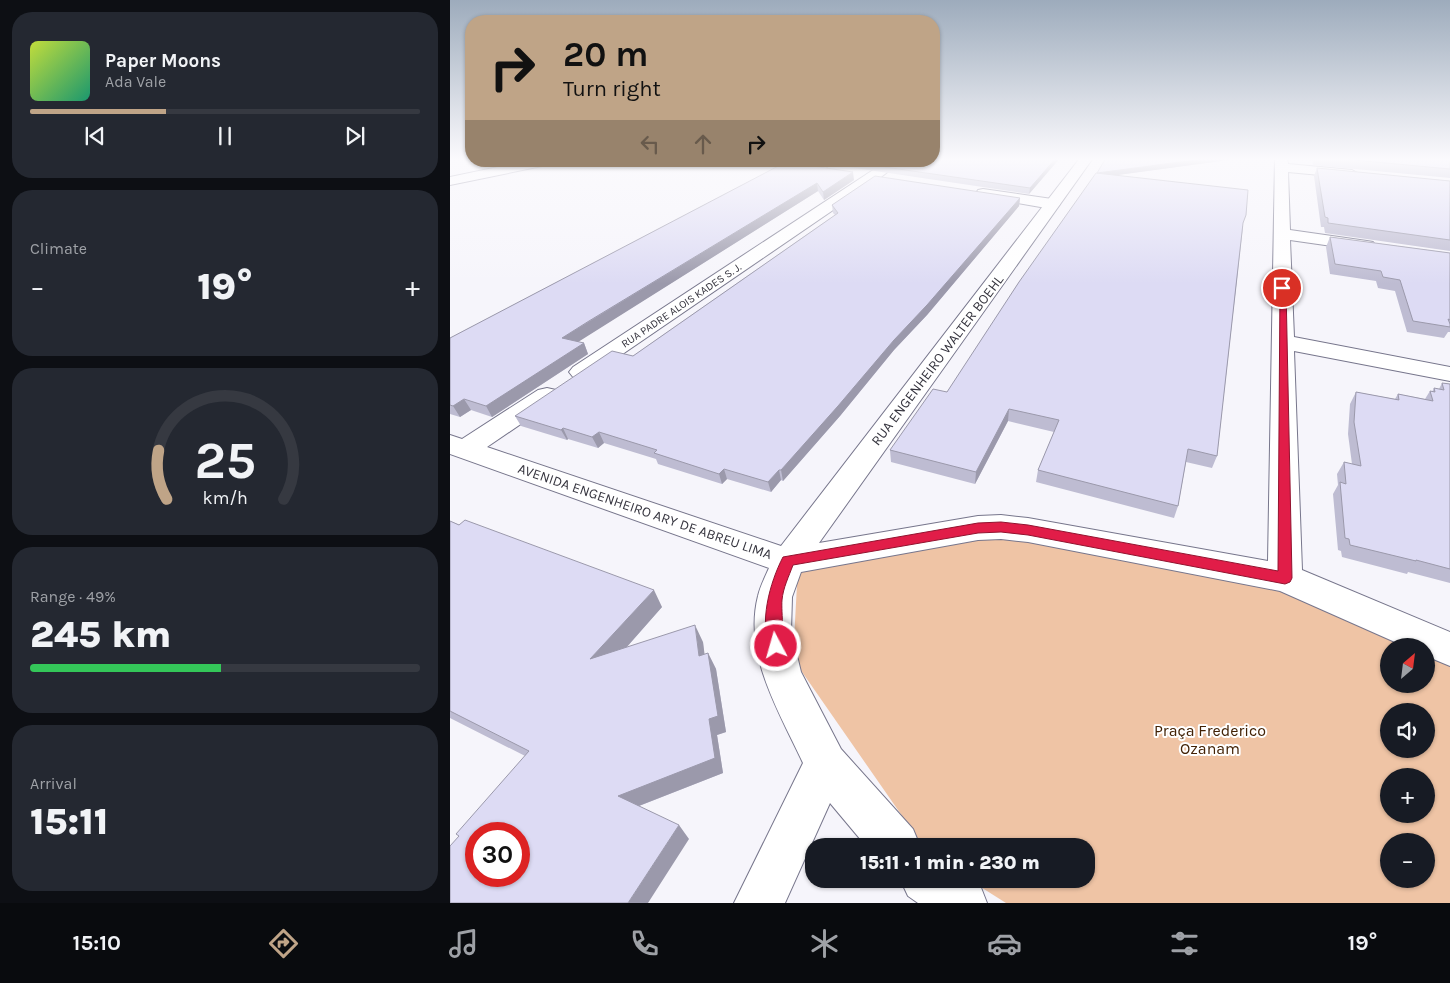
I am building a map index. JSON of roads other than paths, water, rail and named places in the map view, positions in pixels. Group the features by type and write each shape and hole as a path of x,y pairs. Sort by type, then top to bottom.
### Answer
{"street":[{"name":"RUA PADRE ALOIS KADES S. J.","path":"458,447 837,200"},
{"path":"1027,200 1052,204"},
{"name":"RUA ENGENHEIRO WALTER BOEHL","path":"788,561 1055,200"},
{"path":"1282,200 1285,578"},
{"path":"1282,234 1381,248"},
{"path":"1283,342 1450,374"},
{"name":"AVENIDA ENGENHEIRO ARY DE ABREU LIMA","path":"458,447 788,561 978,528 1001,527 1028,530 1285,578 1450,649"},
{"path":"788,561 774,597 774,631 782,676 826,764 889,838"},
{"path":"759,903 826,764"},
{"path":"939,888 962,903"}],"park label":[{"name":"Praça Frederico Ozanam","path":"1210,739"}]}
